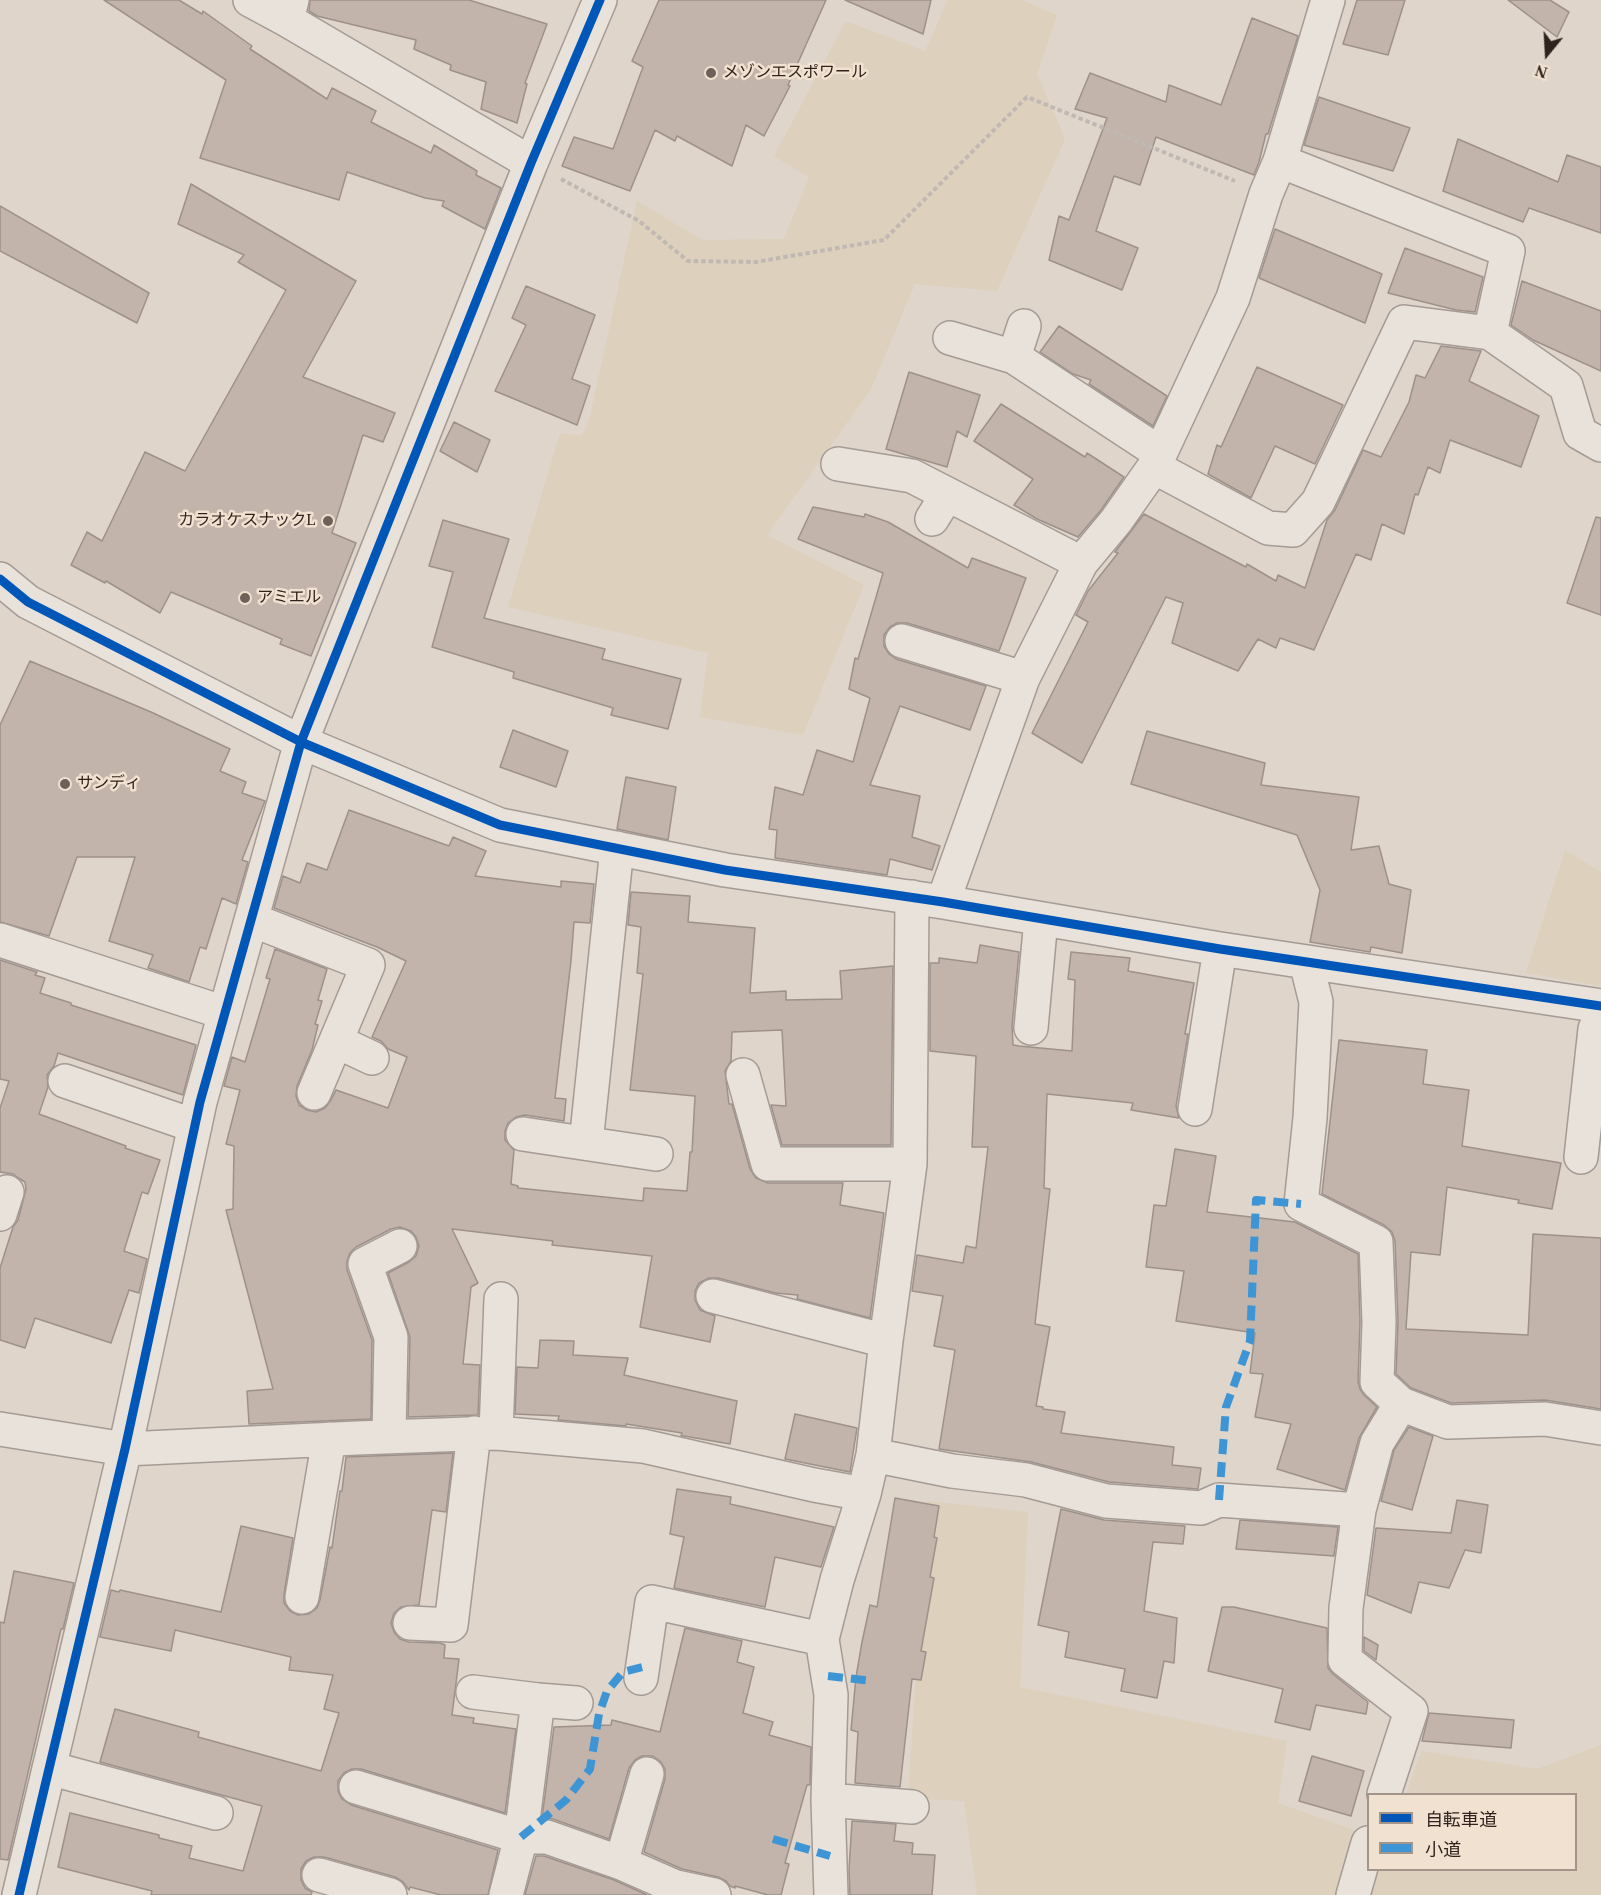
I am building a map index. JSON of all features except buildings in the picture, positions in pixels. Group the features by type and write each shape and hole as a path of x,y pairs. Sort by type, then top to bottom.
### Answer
{"street":[{"path":"250,0 290,10 531,163"},
{"path":"19,1895 125,1449 195,1126 302,742 531,163 600,0"},
{"path":"831,1895 828,1800 831,1695 822,1639 873,1455 910,1164 928,900 1023,678 1081,563 1116,521 1157,460 1233,298 1266,194 1280,161 1328,0"},
{"path":"1280,161 1508,251 1490,333"},
{"path":"950,338 1019,341 1157,460 1268,528 1293,530 1318,502 1404,322 1490,333 1566,386 1580,433 1601,445"},
{"path":"838,464 912,476 939,507 1081,563"},
{"path":"0,579 28,602 302,742 500,825 725,870 928,900 1220,949 1601,1006"},
{"path":"902,641 1023,678"},
{"path":"586,1143 617,848"},
{"path":"1031,1028 1041,919"},
{"path":"252,920 380,970 336,1041 314,1093"},
{"path":"0,940 225,1012"},
{"path":"1195,1109 1220,949"},
{"path":"1306,962 1316,1002 1310,1118 1301,1204 1376,1242 1379,1322 1377,1382 1401,1404 1448,1422 1545,1419 1601,1428"},
{"path":"1581,1156 1595,1029 1601,1026"},
{"path":"336,1041 372,1058"},
{"path":"743,1075 768,1164 910,1164"},
{"path":"64,1081 195,1126"},
{"path":"523,1134 656,1154"},
{"path":"389,1436 391,1337 365,1264 400,1246"},
{"path":"713,1296 886,1341"},
{"path":"410,1623 451,1625 485,1433 501,1299"},
{"path":"1384,1793 1410,1711 1345,1660 1346,1608 1359,1510 1377,1443 1401,1404"},
{"path":"0,1429 125,1449 485,1433 643,1446 814,1485 864,1494"},
{"path":"302,1597 329,1439"},
{"path":"873,1455 952,1471 1026,1480 1106,1501 1201,1508 1219,1500 1359,1510"},
{"path":"641,1678 654,1589 822,1639"},
{"path":"473,1692 576,1703"},
{"path":"506,1895 521,1838 538,1700"},
{"path":"49,1768 216,1813"},
{"path":"621,1863 647,1774"},
{"path":"356,1787 521,1838 547,1837 621,1863 676,1887 714,1895"},
{"path":"828,1800 912,1807"},
{"path":"1353,1895 1367,1846"},
{"path":"319,1875 390,1895"}],"path":[{"path":"531,163 639,221 688,261 756,262 884,240 1027,97 1266,194"}],"shaded area":[{"path":"948,0 1022,0 1057,15 1037,74 1065,139 997,291 915,284 871,389 767,535 864,585 803,735 700,717 708,653 508,607 560,433 582,436 589,421 637,201 702,240 784,239 809,177 774,156 846,21 925,51"},
{"path":"1565,850 1601,872 1601,986 1526,973"},
{"path":"927,1501 1028,1512 1020,1687 1287,1741 1278,1803 1367,1835 1367,1871 1577,1871 1577,1793 1406,1793 1422,1751 1537,1769 1601,1745 1601,1895 977,1895 964,1801 908,1798"}],"marked path":[{"path":"1219,1500 1226,1407 1250,1341 1256,1200 1301,1204"},
{"path":"521,1837 566,1800 590,1769 599,1714 607,1691 623,1672 643,1667"},
{"path":"828,1676 872,1681"},
{"path":"773,1839 830,1856"}],"cycle path":[{"path":"600,0 531,163 301,742 500,825 725,870 943,902 1220,949 1601,1006"},
{"path":"0,579 28,602 301,742 200,1102 125,1449 19,1895"}],"place":[{"name":"メゾンエスポワール","path":"711,73"},
{"name":"カラオケスナックL","path":"328,521"},
{"name":"アミエル","path":"245,598"},
{"name":"サンディ","path":"65,784"}]}
